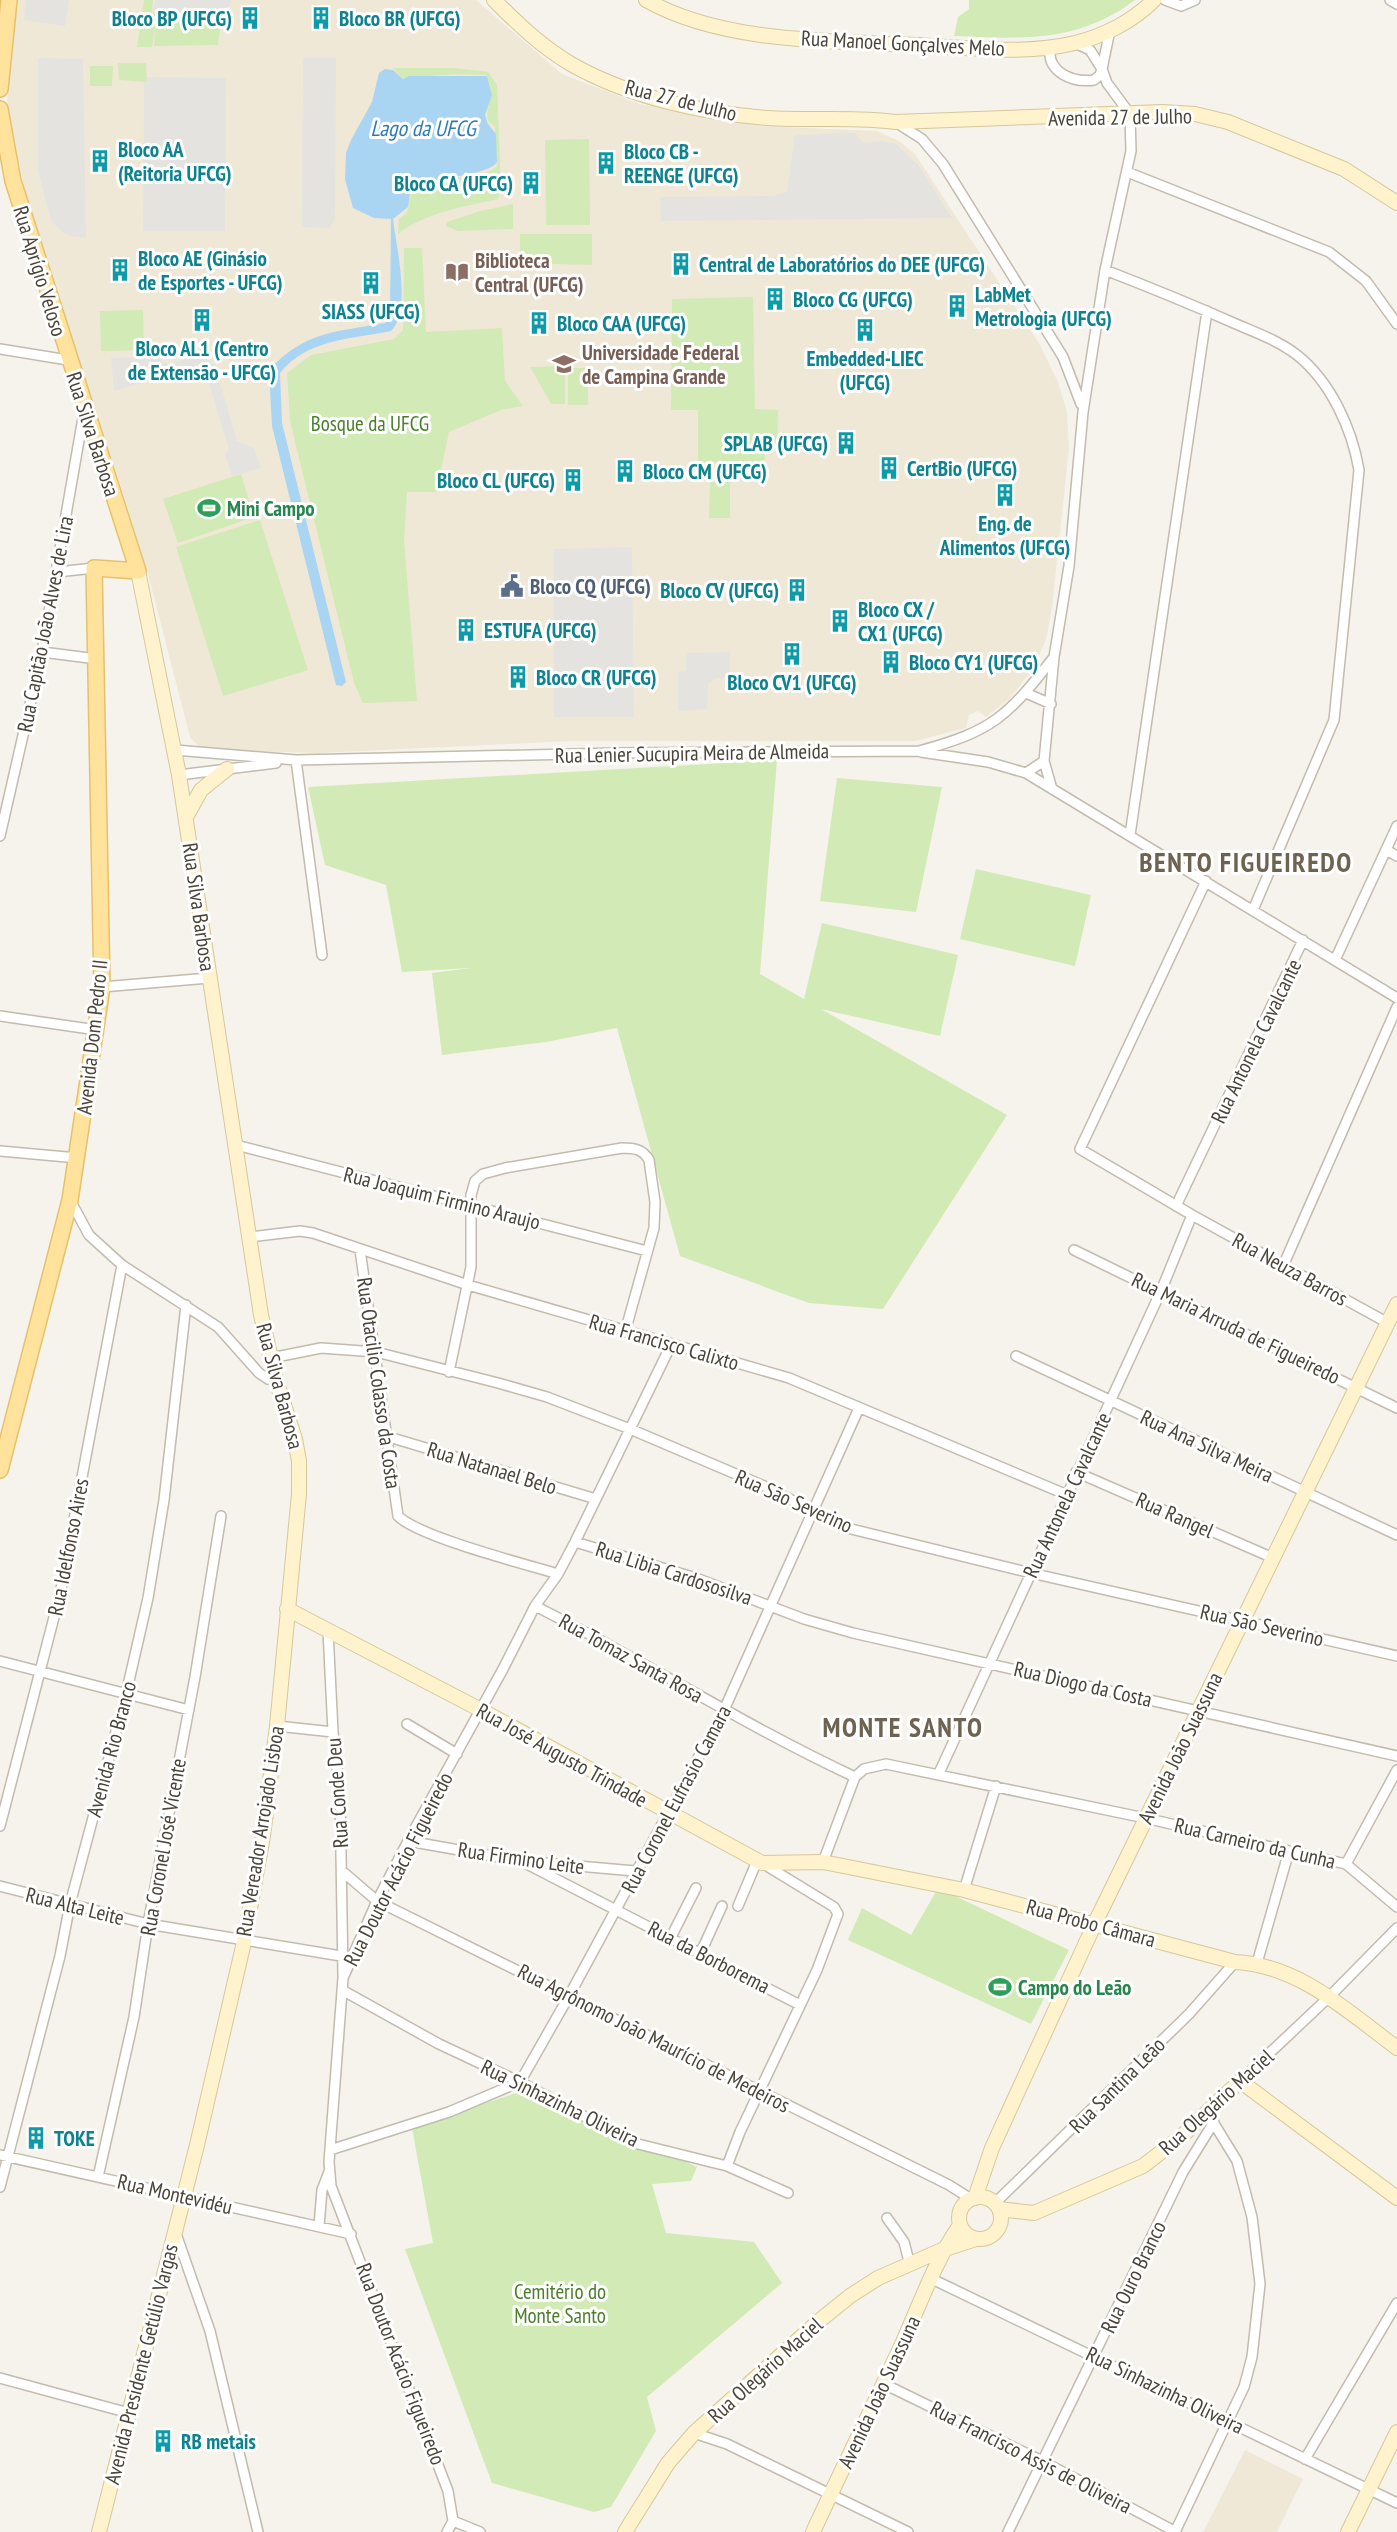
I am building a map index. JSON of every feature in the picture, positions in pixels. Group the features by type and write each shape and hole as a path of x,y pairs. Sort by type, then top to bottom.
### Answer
{"main road":[{"path":"0,89 9,0"},
{"name":"Rua 27 de Julho","path":"494,0 539,42 572,64 611,82 654,97 694,107 768,118 853,118 896,122"},
{"name":"Rua Manoel Gonçalves Melo","path":"646,0 660,8 728,28 786,37 954,47 1050,48 1076,43 1110,30 1131,20 1154,0"},
{"name":"Rua Aprígio Veloso","path":"0,109 6,180 68,360"},
{"name":"Avenida 27 de Julho","path":"896,122 1195,114 1228,122 1344,169 1397,203"},
{"name":"Rua Silva Barbosa","path":"68,360 138,571 175,750 261,1315 276,1380 299,1461"},
{"path":"94,568 138,571"},
{"name":"Avenida Dom Pedro II","path":"0,1470 70,1200 102,987 94,568"},
{"path":"186,819 201,790 227,769"},
{"name":"Avenida João Suassuna","path":"973,2198 992,2148 1095,1923 1397,1304"},
{"name":"Rua Vereador Arrojado Lisboa","path":"183,2195 197,2145 244,1942 263,1836 277,1726 297,1522 299,1461"},
{"name":"Rua José Augusto Trindade","path":"287,1609 481,1710 760,1862"},
{"name":"Rua Probo Câmara","path":"760,1862 823,1862 964,1890 1235,1962 1257,1963 1291,1974 1329,1997 1397,2048"},
{"path":"1240,2081 1397,2198"},
{"name":"Rua Olegário Maciel","path":"997,2206 1034,2213 1143,2166 1210,2117 1240,2081"},
{"name":"Avenida Presidente Getúlio Vargas","path":"99,2532 183,2195"},
{"path":"942,2250 976,2239 988,2238 997,2230 1001,2216 997,2206 986,2198 973,2198 960,2213 960,2224 966,2234 976,2239"},
{"name":"Avenida João Suassuna","path":"813,2532 884,2384 932,2279 942,2250 960,2224"},
{"name":"Rua Olegário Maciel","path":"625,2532 668,2463 694,2433 850,2296 879,2278 942,2250"},
{"path":"1348,2532 1397,2432"}],"street":[{"path":"1165,0 1181,6 1195,0"},
{"path":"1390,0 1397,4"},
{"path":"1050,48 1049,57 1054,67 1065,75 1094,80 1100,75 1102,69 1110,30"},
{"path":"1052,789 1044,761 1052,704 1054,657 1069,566 1083,412 1105,270 1127,172 1133,132 1130,114 1107,82 1090,50 1076,43"},
{"path":"896,122 922,139 943,164 1063,357 1077,386 1083,412"},
{"path":"1127,172 1329,252 1366,281 1397,324"},
{"path":"1105,270 1207,311 1276,342 1298,356 1326,390 1351,434 1359,470 1334,720 1253,910"},
{"path":"1130,835 1207,311"},
{"path":"0,349 68,360"},
{"name":"Rua Capitão João Alves de Lira","path":"0,836 42,652 85,410"},
{"path":"57,572 94,568"},
{"path":"42,652 97,659"},
{"name":"Rua Lenier Sucupira Meira de Almeida","path":"175,750 296,760 617,753 919,751 961,740 998,720 1026,693 1054,657"},
{"path":"1026,693 1052,704"},
{"path":"961,740 958,753 961,759"},
{"path":"919,751 988,762 1026,773 1397,998"},
{"path":"296,760 322,955"},
{"name":"Rua Lenier Sucupira Meira de Almeida","path":"179,775 296,760"},
{"path":"1026,773 1044,761"},
{"path":"1335,960 1397,826"},
{"path":"1386,850 1397,856"},
{"name":"Rua Neuza Barros","path":"1206,881 1080,1149 1191,1215 1388,1323"},
{"name":"Rua Antonela Cavalcante","path":"1176,1206 1303,940"},
{"path":"102,987 209,978"},
{"path":"1283,1266 1397,1007"},
{"path":"0,1016 97,1030"},
{"name":"Rua Joaquim Firmino Araujo","path":"236,1145 647,1251"},
{"path":"449,1372 468,1285 472,1249 472,1186 483,1174 525,1164 622,1148 632,1148 645,1154 649,1160 656,1214 625,1332"},
{"path":"0,1151 78,1158"},
{"path":"70,1200 88,1235 122,1265 218,1327 259,1373 268,1379 276,1380"},
{"name":"Rua Antonela Cavalcante","path":"939,1773 1065,1494 1111,1401 1161,1291 1191,1215"},
{"name":"Rua Francisco Calixto","path":"250,1236 306,1231 468,1285 789,1378 1065,1494"},
{"name":"Rua Otacilio Colasso da Costa","path":"360,1250 398,1516 408,1524 435,1534 558,1574"},
{"name":"Rua Maria Arruda de Figueiredo","path":"1074,1250 1397,1408"},
{"name":"Rua Idelfonso Aires","path":"0,1826 60,1594 122,1265"},
{"name":"Avenida Rio Branco","path":"0,2187 4,2156 60,1956 70,1904 126,1694 161,1527 186,1305"},
{"name":"Rua Doutor Acácio Figueiredo","path":"453,2521 442,2472 331,2186 330,2150 343,1978 377,1901 408,1840 481,1710 535,1606 558,1574 671,1345"},
{"name":"Rua São Severino","path":"271,1358 321,1348 376,1352 546,1397 630,1429 812,1509 826,1519 847,1528 1031,1573 1397,1656"},
{"name":"Rua Ana Silva Meira","path":"1016,1356 1397,1535"},
{"name":"Rua Coronel Eufrasio Camara","path":"520,2082 724,1710 859,1408"},
{"name":"Rua Natanael Belo","path":"388,1437 596,1499"},
{"name":"Rua Rangel","path":"1076,1472 1273,1558"},
{"name":"Rua Coronel José Vicente","path":"98,2176 124,2067 148,1924 189,1710 221,1516"},
{"name":"Rua Libia Cardososilva","path":"575,1542 696,1578 772,1606"},
{"name":"Rua Tomaz Santa Rosa","path":"535,1606 592,1634 802,1752 855,1777"},
{"name":"Rua Diogo da Costa","path":"772,1606 804,1619 854,1633 1397,1756"},
{"name":"Rua Conde Deu","path":"328,1631 333,1732 340,1794 341,1956"},
{"path":"0,1661 189,1710"},
{"path":"407,1724 457,1754"},
{"path":"277,1726 333,1732"},
{"name":"Rua Carneiro da Cunha","path":"855,1777 864,1769 886,1764 939,1773 1346,1864 1397,1907"},
{"path":"1346,1864 1397,1770"},
{"path":"823,1862 855,1777"},
{"path":"964,1890 996,1786"},
{"name":"Rua Firmino Leite","path":"408,1840 521,1861 635,1871"},
{"path":"1257,1963 1289,1851"},
{"name":"Rua da Borborema","path":"521,1861 800,2005"},
{"path":"738,1906 760,1862"},
{"name":"Rua José Augusto Trindade","path":"760,1862 834,1907 838,1914 800,2005"},
{"name":"Rua Agrônomo João Maurício de Medeiros","path":"342,1871 377,1901 973,2198"},
{"name":"Rua Alta Leite","path":"0,1886 148,1924 244,1942 341,1956"},
{"path":"671,1937 696,1888"},
{"path":"701,1952 722,1906"},
{"name":"Rua Olegário Maciel","path":"1240,2081 1329,1997 1397,1928"},
{"path":"341,1956 343,1978"},
{"name":"Rua Santina Leão","path":"997,2206 1189,2014 1235,1962"},
{"name":"Rua Sinhazinha Oliveira","path":"342,1990 439,2044 520,2082 634,2142 727,2166 788,2193"},
{"path":"727,2166 740,2132 800,2005"},
{"path":"330,2150 449,2112 520,2082"},
{"path":"1176,2532 1244,2387 1252,2357 1260,2284 1252,2217 1237,2161 1210,2117"},
{"name":"Rua Ouro Branco","path":"1008,2532 1210,2117"},
{"name":"Rua Montevidéu","path":"4,2156 351,2234"},
{"path":"319,2226 322,2190 329,2172"},
{"path":"887,2218 904,2242 910,2265"},
{"path":"175,2229 210,2331 258,2532"},
{"name":"Rua Sinhazinha Oliveira","path":"932,2279 1397,2503"},
{"path":"1305,2459 1397,2303"},
{"path":"0,2378 129,2413"},
{"name":"Rua Francisco Assis de Oliveira","path":"884,2384 1042,2461 1176,2532"},
{"path":"694,2433 728,2444 908,2532"},
{"path":"447,2532 453,2521 480,2532"}],"shaded area":[{"name":"Universidade Federal de Campina Grande","path":"18,0 476,0 562,74 640,104 761,126 877,131 899,141 915,154 1040,345 1058,382 1067,412 1069,449 1052,608 1046,640 1032,670 1009,699 986,717 978,711 969,715 966,728 915,741 571,741 318,753 209,750 198,746 190,737 147,570 29,211 7,101"},
{"path":"26,0 69,0 65,26 24,20"},
{"path":"155,0 231,0 225,25 153,10"},
{"path":"38,58 83,59 86,238 70,236 61,231 52,222 47,206 38,171"},
{"path":"303,58 336,58 335,219 329,228 302,227"},
{"path":"147,77 226,78 225,231 143,231 144,82 147,82"},
{"path":"855,133 863,143 881,141 896,144 919,166 952,218 661,221 660,197 773,196 787,192 795,135"},
{"path":"201,355 215,365 237,441 254,448 261,468 232,476 225,454 229,450 204,366 201,364 114,391 111,358 155,356 167,364"},
{"path":"632,547 634,717 554,717 554,549"},
{"path":"730,652 730,677 714,679 708,684 707,709 678,711 678,672 686,671 686,653"},
{"path":"1245,2450 1303,2479 1277,2532 1203,2532"}],"green space":[{"path":"144,0 153,0 152,13 220,28 218,45 154,46 156,21 152,47 137,47"},
{"path":"969,0 1135,0 1114,14 1071,31 1003,38 954,36 958,17 969,9"},
{"path":"118,63 146,63 147,82 119,80"},
{"path":"90,66 113,66 112,86 90,86"},
{"path":"393,68 455,68 488,72 497,85 501,190 498,199 433,216 398,234 399,219 407,212 412,189 441,183 446,179 486,173 497,167 495,127 488,121 487,115 491,90 486,75 456,74 402,78"},
{"path":"589,139 590,225 546,225 545,140"},
{"path":"513,204 513,229 458,231 446,226 447,222 480,211"},
{"path":"520,234 592,234 592,265 520,263"},
{"name":"Bosque da UFCG","path":"404,248 422,248 426,332 502,328 505,381 523,406 501,410 449,432 436,492 407,492 404,541 417,701 363,703 354,683 290,421 287,373 311,355 394,339 403,330"},
{"path":"753,297 755,409 778,410 777,446 764,446 765,462 698,462 698,410 671,410 672,299"},
{"path":"143,310 144,350 101,351 100,311"},
{"path":"565,366 565,404 551,404 530,367"},
{"path":"568,368 588,368 588,405 568,405"},
{"name":"Mini Campo","path":"241,474 254,517 178,543 163,499"},
{"path":"710,482 730,482 730,518 709,518"},
{"path":"260,520 308,670 223,696 176,547"},
{"path":"777,760 760,974 804,999 822,923 958,955 940,1036 821,1009 1007,1115 883,1309 809,1303 680,1256 617,1028 546,1042 442,1055 432,973 471,968 402,972 386,885 325,865 308,787"},
{"path":"837,778 942,787 916,912 820,901"},
{"path":"976,869 1091,895 1075,966 960,939"},
{"name":"Campo do Leão","path":"938,1888 1069,1950 1031,2024 848,1940 862,1908 911,1935"},
{"name":"Cemitério do Monte Santo","path":"531,2088 697,2167 691,2181 652,2184 666,2233 754,2242 782,2283 647,2397 656,2431 611,2507 594,2512 492,2483 405,2249 433,2243 412,2128"}],"water":[{"name":"Lago da UFCG","path":"385,69 393,70 403,79 409,76 487,76 492,95 485,115 488,124 496,134 497,162 483,171 411,187 408,207 393,219 402,293 401,308 391,331 316,347 303,353 280,373 282,423 346,682 342,686 336,685 272,426 269,370 295,347 309,340 322,335 385,323 390,319 391,219 374,218 353,208 345,179 346,153 372,102 379,73"}],"place":[{"name":"Bloco BP (UFCG)","path":"250,18"},
{"name":"Bloco BR (UFCG)","path":"321,18"},
{"name":"Bloco AA (Reitoria UFCG)","path":"100,161"},
{"name":"Bloco CB - REENGE (UFCG)","path":"606,163"},
{"name":"Bloco CA (UFCG)","path":"531,183"},
{"name":"Central de Laboratórios do DEE (UFCG)","path":"681,264"},
{"name":"Bloco AE (Ginásio de Esportes - UFCG)","path":"120,270"},
{"name":"Biblioteca Central (UFCG)","path":"457,272"},
{"name":"SIASS (UFCG)","path":"371,283"},
{"name":"Bloco CG (UFCG)","path":"775,299"},
{"name":"LabMet Metrologia (UFCG)","path":"957,306"},
{"name":"Bloco AL1 (Centro de Extensão - UFCG)","path":"202,320"},
{"name":"Bloco CAA (UFCG)","path":"539,323"},
{"name":"Embedded-LIEC (UFCG)","path":"865,330"},
{"name":"Universidade Federal de Campina Grande","path":"564,364"},
{"name":"SPLAB (UFCG)","path":"846,443"},
{"name":"CertBio (UFCG)","path":"889,468"},
{"name":"Bloco CM (UFCG)","path":"625,471"},
{"name":"Bloco CL (UFCG)","path":"573,480"},
{"name":"Eng. de Alimentos (UFCG)","path":"1005,495"},
{"name":"Mini Campo","path":"209,508"},
{"name":"Bloco CQ (UFCG)","path":"512,586"},
{"name":"Bloco CV (UFCG)","path":"797,590"},
{"name":"Bloco CX / CX1 (UFCG)","path":"840,621"},
{"name":"ESTUFA (UFCG)","path":"466,630"},
{"name":"Bloco CV1 (UFCG)","path":"792,654"},
{"name":"Bloco CY1 (UFCG)","path":"891,662"},
{"name":"Bloco CR (UFCG)","path":"518,677"},
{"name":"Campo do Leão","path":"1000,1987"},
{"name":"TOKE","path":"36,2138"},
{"name":"RB metais","path":"163,2441"}],"district":[{"name":"BENTO FIGUEIREDO","path":"1246,862"},
{"name":"MONTE SANTO","path":"903,1727"}]}
